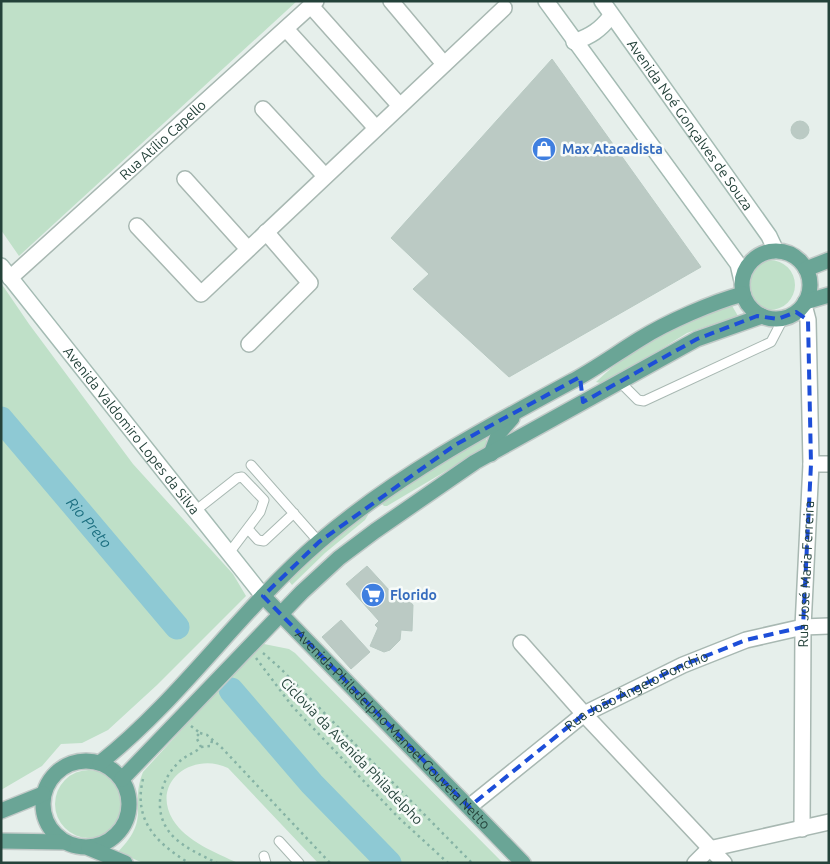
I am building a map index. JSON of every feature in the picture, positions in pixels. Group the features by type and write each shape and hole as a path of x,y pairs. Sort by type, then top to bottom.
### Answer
{"main road":[{"path":"762,316 750,306 743,288 746,270 755,258 762,254 776,251 795,257 806,269 810,287 799,311"},
{"path":"806,269 829,260"},
{"path":"100,763 147,723 263,596 319,542 366,505 455,445 518,411 534,400 580,377 642,337 743,288"},
{"path":"122,779 251,655 279,615 323,572 383,526 475,462 697,339 762,316 799,311 829,296"},
{"path":"561,415 581,392 580,377"},
{"path":"491,454 499,433 518,411"},
{"path":"366,505 383,526"},
{"name":"Avenida Philadelpho Manoel Gouveia Netto","path":"263,596 279,615 524,863"},
{"path":"63,842 50,829 46,821 43,813 43,794 51,778 65,766 82,761 100,763 112,769 122,779 129,796 129,814 121,831 107,843 89,848"},
{"path":"1,812 43,794"},
{"path":"1,841 63,842 76,847 89,848 125,863"}],"street":[{"path":"391,1 444,64"},
{"path":"546,1 574,42 738,264 743,288"},
{"name":"Avenida Noé Gonçalves de Souza","path":"602,1 769,236 776,251"},
{"path":"314,3 400,106"},
{"name":"Rua Atílio Capello","path":"10,278 314,3"},
{"path":"137,226 201,294 504,8"},
{"path":"574,42 589,37 601,29 611,16"},
{"path":"286,29 376,128"},
{"path":"263,109 326,176"},
{"path":"185,180 248,249"},
{"path":"249,344 310,283 266,232"},
{"name":"Avenida Valdomiro Lopes da Silva","path":"1,266 263,596"},
{"name":"Rua José Maria Ferreira","path":"799,311 811,464 803,627 802,829"},
{"path":"811,464 829,464"},
{"name":"Rua João Ângelo Ponchio","path":"469,807 584,714 683,665 746,640 803,627 829,626"},
{"path":"521,643 584,714 724,863"},
{"path":"695,863 709,849 829,822"}],"lane":[{"path":"620,382 638,400 644,401 771,342 799,311"},
{"path":"251,465 319,542"},
{"path":"195,511 237,478 242,477 264,500 260,512 228,553"},
{"path":"248,529 258,540 264,541 294,513"},
{"path":"279,841 299,863"}],"path":[{"path":"251,655 260,651 280,668 472,863"},
{"name":"Ciclovia da Avenida Philadelpho","path":"251,655 292,706 399,818 448,863"},
{"path":"195,718 189,724 200,733 212,739 330,863"},
{"path":"200,733 196,737 201,747"},
{"path":"212,739 211,746 201,747 180,762 172,771 163,784 160,806 168,829 175,838 190,849 217,863"},
{"path":"145,772 141,793 141,814 158,840 189,863"}],"highlighted area":[{"path":"796,312 808,320 811,464 803,627 746,640 683,665 584,714 469,807 263,596 319,542 455,445 580,377 583,402 697,339 757,316 778,319"}],"green space":[{"path":"1,1 297,1 19,256 1,230"},
{"path":"765,260 775,260 788,267 795,280 795,290 788,303 775,310 765,310 756,306 749,299 745,290 745,280 749,271 756,264"},
{"path":"1,283 29,324 133,464 233,574 246,596 157,685 108,730 82,743 61,744 42,766 1,790"},
{"path":"731,304 738,316 687,333 605,384 596,382 626,357 659,336"},
{"path":"481,437 486,438 488,446 387,506 380,502"},
{"path":"366,513 368,515 365,520 325,553 292,585 288,580"},
{"path":"264,644 289,649 295,653 503,863 318,863 228,768 215,764 201,764 189,767 179,773 171,782 167,793 167,806 173,820 193,840 238,863 143,863 118,852 128,840 137,821 139,784 143,772 259,645"},
{"path":"89,770 102,773 113,780 120,791 123,804 120,817 113,828 102,835 89,838 76,835 65,828 58,817 55,804 58,791 65,780 76,773"}],"building":[{"name":"Max Atacadista","path":"552,59 701,267 509,377 413,289 429,274 391,238"},
{"path":"800,121 806,124 809,130 806,136 800,139 794,136 791,130 794,124"},
{"path":"367,566 400,602 406,597 413,605 412,631 401,630 400,640 390,650 384,652 370,646 378,628 375,625 379,621 346,584"},
{"path":"341,620 370,652 351,669 322,637"}],"waterway":[{"name":"Rio Preto","path":"1,419 177,627"},
{"name":"Rio Preto","path":"231,690 312,784 389,863"}],"place":[{"name":"Max Atacadista","path":"544,149"},
{"name":"Florido","path":"373,595"}]}
